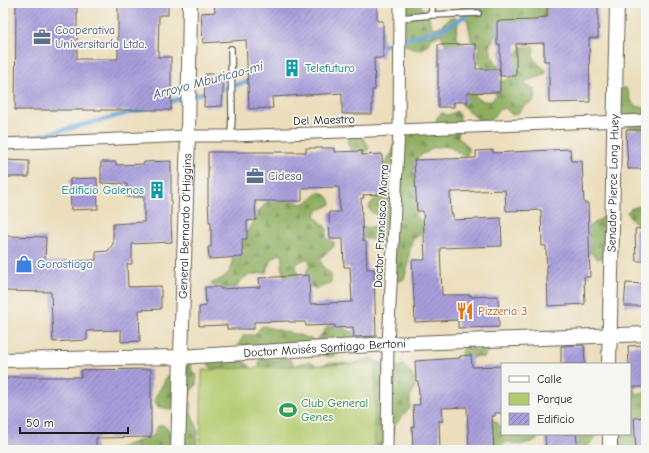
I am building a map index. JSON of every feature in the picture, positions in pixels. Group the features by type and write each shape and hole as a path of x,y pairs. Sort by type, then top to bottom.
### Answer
{"street":[{"name":"General Bernardo O'Higgins","path":"178,450 188,136 190,3"},
{"name":"Doctor Francisco Morra","path":"387,450 388,344 399,130 400,3"},
{"name":"Senador Pierce Long Huey","path":"609,363 617,3"},
{"name":"Del Maestro","path":"3,144 646,120"},
{"name":"Doctor Moisés Santiago Bertoni","path":"3,360 180,357 388,344 646,334"},
{"path":"610,435 610,450"}],"lane":[{"path":"431,15 433,3"},
{"path":"400,18 478,13"},
{"path":"231,49 231,136"}],"green space":[{"path":"405,3 420,3 423,10 428,10 432,27 435,28 441,26 450,17 456,18 458,23 456,36 464,44 462,47 446,45 441,34 433,38 420,50 412,49 404,44"},
{"path":"460,3 533,3 545,6 592,3 593,9 499,28 490,44 491,55 499,66 496,72 484,71 478,62 479,46 471,40 468,22 462,13"},
{"path":"531,46 534,48 533,56 535,61 547,71 543,76 524,82 525,85 535,89 536,96 534,101 524,106 517,114 512,115 505,108 498,110 495,116 491,119 478,120 462,105 462,84 478,87 475,96 478,99 484,101 491,100 496,95 499,82 505,81 511,75 518,51 522,47"},
{"path":"621,88 626,88 634,104 641,107 646,107 646,135 639,129 631,128 622,120 620,116"},
{"path":"457,111 460,117 458,137 467,146 467,155 463,156 455,150 444,146 430,149 428,152 420,155 416,161 413,172 417,187 417,213 425,231 412,240 409,253 409,264 404,279 398,282 393,277 391,264 385,256 384,242 363,238 360,229 378,226 382,222 380,217 370,210 369,206 385,184 384,164 392,153 395,142 400,135 435,130 436,120 440,114 442,113 448,115"},
{"path":"350,135 360,137 366,141 369,148 365,153 357,157 352,155 347,141"},
{"path":"320,192 330,199 331,204 317,211 315,216 327,229 326,238 334,242 334,246 322,256 320,260 324,268 331,274 331,282 319,288 311,287 305,276 310,263 308,258 297,263 296,267 298,278 285,279 281,267 283,256 279,254 271,260 266,273 243,278 236,290 225,292 224,288 220,285 215,286 211,284 224,277 230,271 233,263 232,259 244,240 248,230 258,216 259,211 267,202 276,197 291,198 299,204 303,204"},
{"path":"642,205 646,206 646,226 634,222 627,212 630,209"},
{"path":"607,212 606,234 602,245 605,255 598,259 587,250 587,228 602,218"},
{"path":"338,325 354,333 355,343 330,357 314,352 240,350 238,345 244,335 255,335 263,326 296,334 315,341 327,327"},
{"path":"464,347 472,348 476,351 484,348 487,352 484,358 476,356 469,360 462,356 461,352"},
{"path":"288,357 295,365 310,361 318,366 329,363 345,363 350,365 370,358 380,363 400,367 403,365 411,373 415,388 410,396 410,408 394,426 392,450 365,450 259,366 261,359 274,360"},
{"path":"209,361 243,361 251,367 251,369 212,368 208,363"},
{"path":"187,362 191,364 192,371 197,375 196,386 192,390 189,399 191,404 191,412 198,430 197,447 194,450 115,450 144,438 151,437 155,433 158,426 163,425 169,430 175,431 175,410 158,407 155,398 166,377 178,373"},
{"name":"Club General Genes","path":"375,363 374,450 200,450 202,370"},
{"path":"631,385 634,386 635,393 642,394 646,390 646,441 633,448 623,449 619,447 617,441 619,435 631,435"},
{"path":"493,419 501,426 501,435 537,435 537,440 521,445 507,442 499,446 488,441 483,425"},
{"path":"572,435 597,435 591,443 583,448 578,446"}],"building":[{"path":"16,3 77,3 77,59 118,59 118,3 168,3 168,15 159,15 158,57 171,57 171,110 15,110"},
{"name":"Telefuturo","path":"214,3 377,4 377,21 383,21 383,58 374,58 375,90 372,90 372,114 342,114 342,93 272,97 273,108 249,109 246,40 203,43 201,13 215,12"},
{"path":"547,3 598,3 598,38 589,38 590,102 549,103 549,61 544,61 544,43 516,44 516,76 500,76 500,44 497,44 497,21 537,20 537,18 547,17"},
{"path":"476,44 476,69 500,69 500,92 467,93 467,102 454,102 454,107 438,107 438,45"},
{"path":"205,74 224,74 222,106 204,107"},
{"path":"626,130 646,130 646,153 642,153 643,169 628,169"},
{"path":"306,148 334,148 334,152 362,151 362,155 382,154 383,194 363,195 364,198 361,198 363,241 366,241 367,269 374,269 376,336 354,337 353,327 335,328 335,325 306,326 305,322 289,321 254,322 254,329 227,329 227,325 199,326 199,307 206,306 205,287 220,287 220,289 260,287 259,278 309,275 310,304 352,302 350,267 344,267 343,239 330,239 329,212 340,212 339,187 302,188 302,201 255,201 256,220 247,221 247,239 242,239 243,257 209,259 208,247 211,247 211,222 209,222 208,200 208,152 306,152"},
{"path":"570,149 571,161 582,161 584,203 588,203 590,277 584,277 585,304 548,306 546,246 542,246 541,210 506,211 505,190 450,192 451,214 453,214 453,220 501,218 502,246 440,248 442,295 471,295 471,297 498,296 499,327 458,328 458,320 415,322 412,260 425,260 423,211 417,211 414,160 476,158 476,151 493,150 493,153"},
{"path":"3,160 29,161 29,177 3,177"},
{"path":"171,161 172,242 132,244 132,264 127,264 128,287 161,286 161,309 139,310 140,341 121,342 121,330 87,331 87,340 53,342 51,292 3,291 5,236 46,237 45,262 96,260 96,252 108,251 113,244 113,224 144,222 144,197 127,197 127,184 101,183 101,162 116,162 116,165"},
{"path":"97,178 98,209 71,210 70,179"},
{"path":"646,228 646,261 636,261 635,229"},
{"path":"626,283 646,284 646,306 624,306"},
{"path":"584,345 585,363 561,363 561,346"},
{"path":"646,345 646,387 631,387 631,363 629,363 628,346"},
{"path":"471,355 472,367 501,366 501,413 495,413 495,416 492,416 494,450 469,450 467,407 442,408 443,421 439,421 440,450 413,450 413,405 420,405 418,381 416,381 415,361 460,358 460,356"},
{"path":"151,369 151,437 96,438 96,450 3,450 3,382 10,377 81,377 81,370"},
{"path":"646,417 646,450 636,450 634,418"},
{"path":"545,435 576,435 578,450 546,450"}],"waterway":[{"name":"Arroyo Mburicao-mi","path":"378,47 445,28 482,6 483,3"},
{"name":"Arroyo Mburicao-mi","path":"217,90 253,80"},
{"name":"Arroyo Mburicao-mi","path":"165,103 210,91"},
{"name":"Arroyo Mburicao-mi","path":"32,138 144,109"}],"place":[{"name":"Cooperativa Universitaría Ltda.","path":"42,37"},
{"name":"Telefuturo","path":"292,68"},
{"name":"Cidesa","path":"255,176"},
{"name":"Edificio Galenos","path":"157,190"},
{"name":"Gorostiaga","path":"24,264"},
{"name":"Pizzeria 3","path":"465,311"},
{"name":"Club General Genes","path":"288,410"}]}
